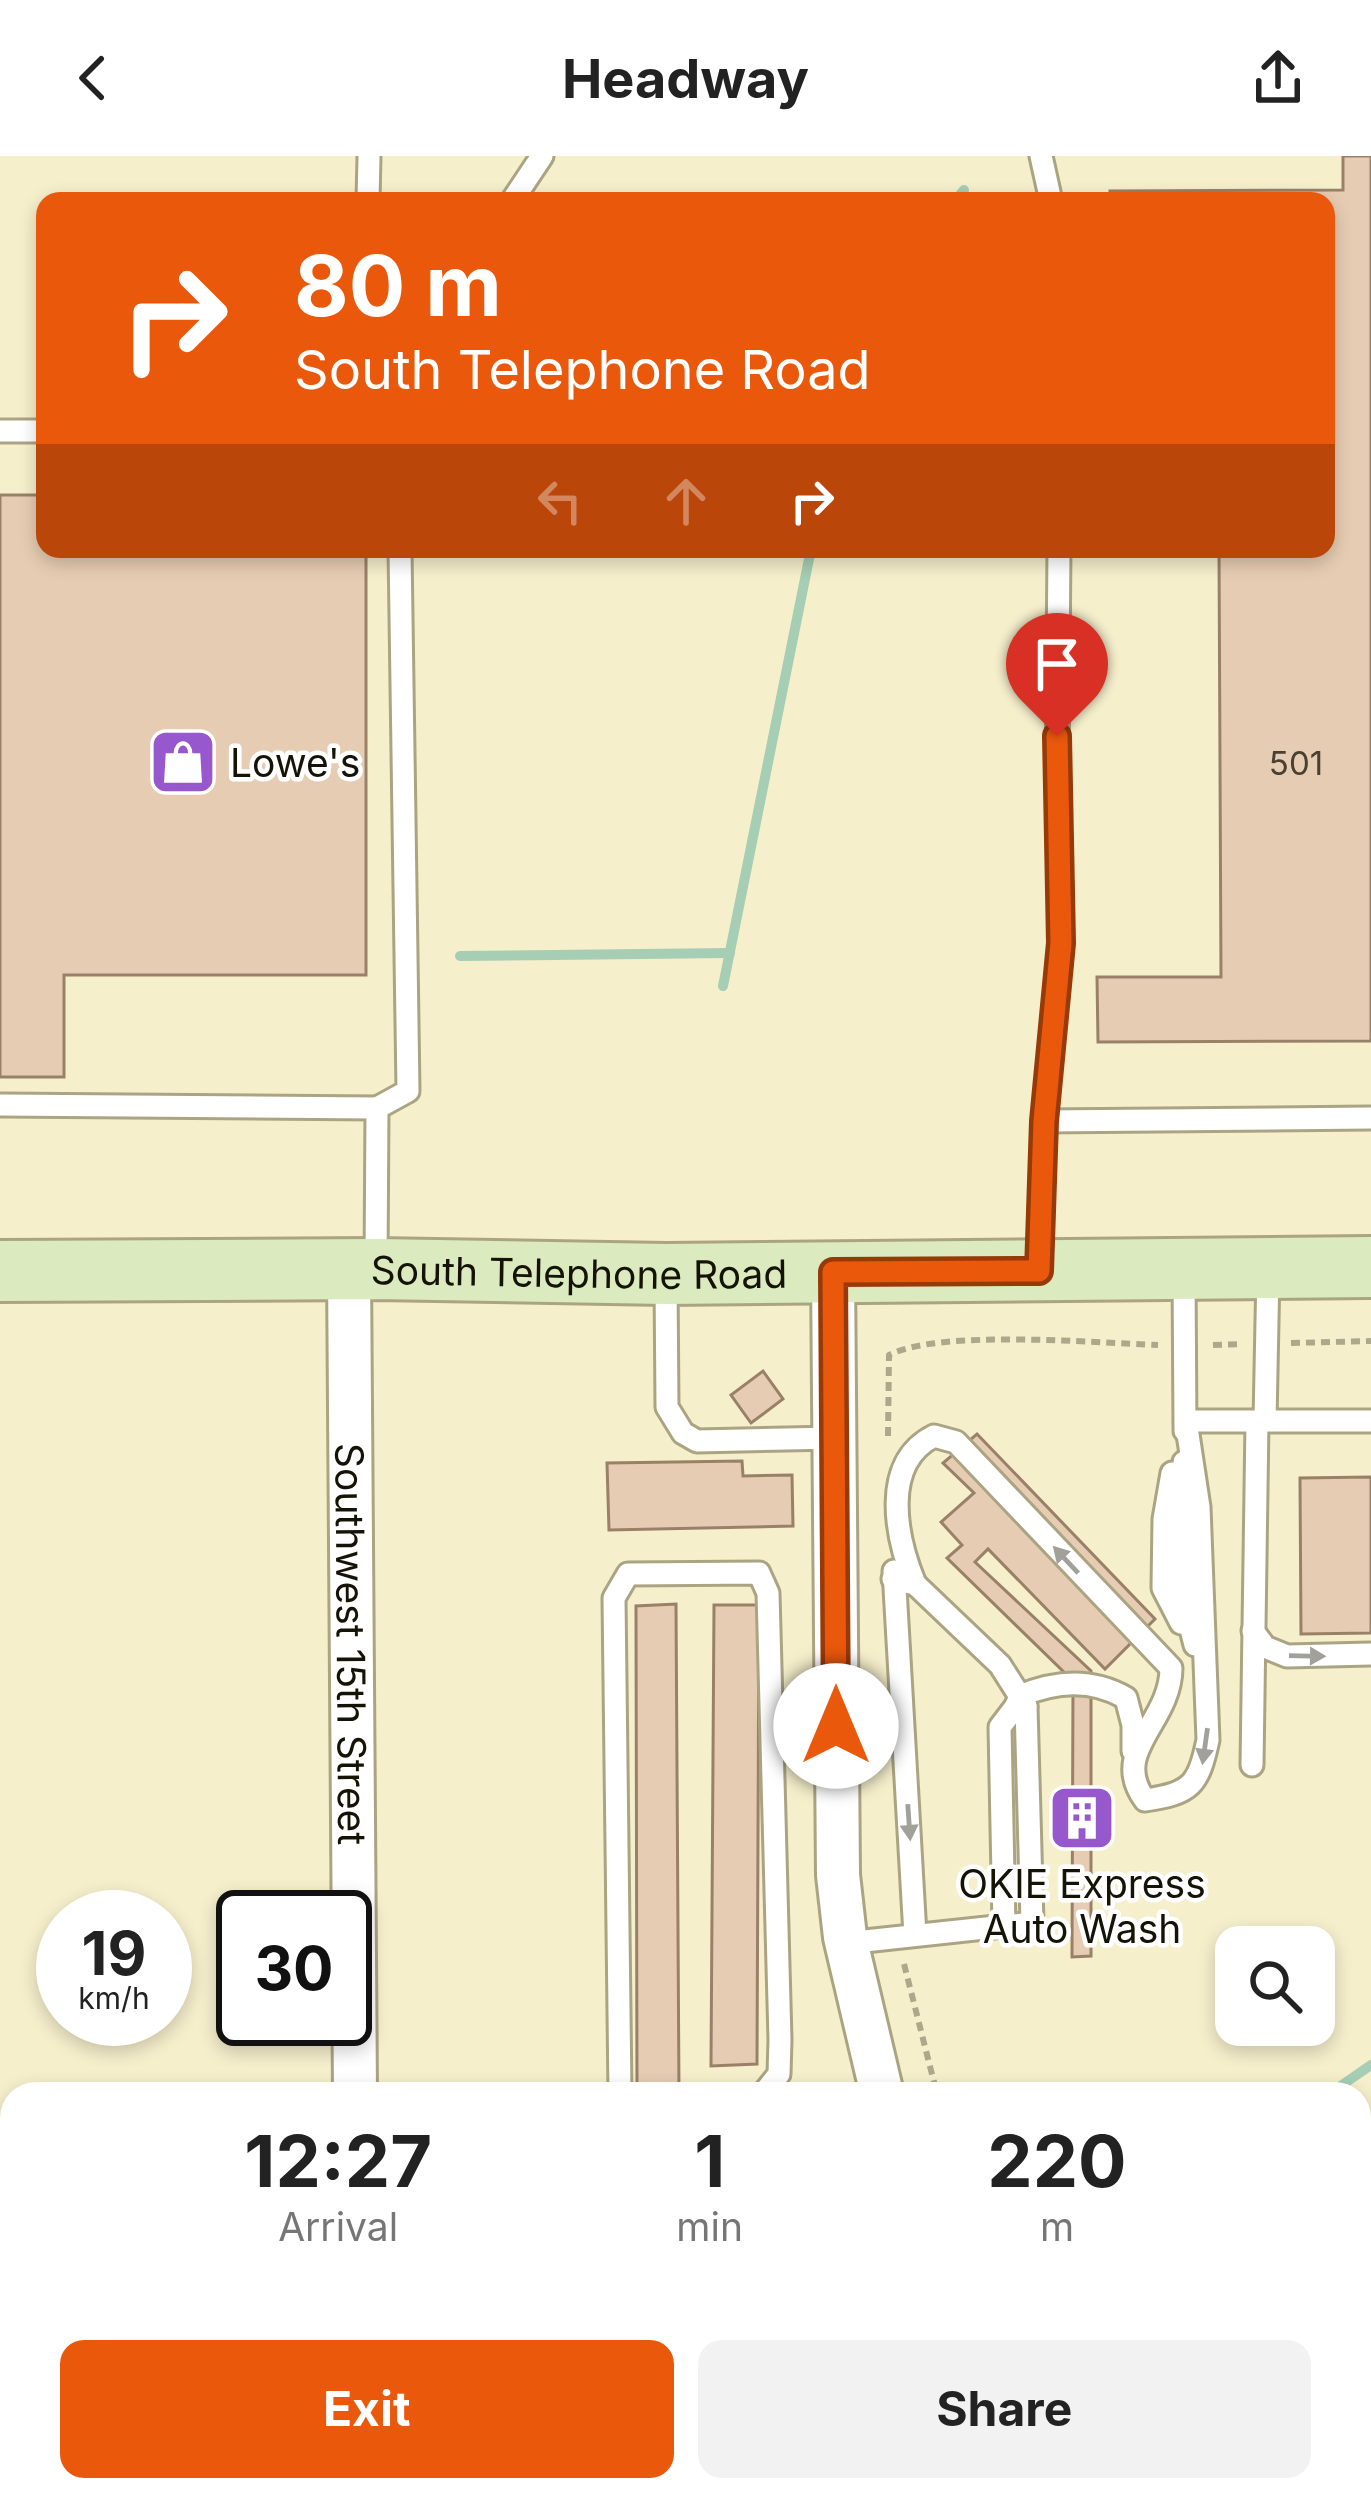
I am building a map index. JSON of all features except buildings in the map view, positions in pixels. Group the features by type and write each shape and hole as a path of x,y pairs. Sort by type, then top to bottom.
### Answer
{"main road":[{"name":"South Telephone Road","path":"0,1271 363,1269 666,1274 1371,1268"}],"street":[{"name":"Southwest 15th Street","path":"355,2082 363,1269"},
{"path":"833,1272 838,1875 846,1943 879,2082"}],"lane":[{"path":"368,156 368,192"},
{"path":"518,192 542,156"},
{"path":"1041,156 1049,192"},
{"path":"0,431 36,431"},
{"path":"0,1106 377,1108 407,1091 400,558"},
{"path":"1039,1271 1044,1121 1061,943 1059,558"},
{"path":"363,1269 377,1108"},
{"path":"1044,1121 1371,1118"},
{"path":"1252,1765 1268,1268"},
{"path":"1184,1269 1183,1598 1208,1702"},
{"path":"666,1274 667,1407 682,1433 697,1441 834,1438"},
{"path":"1186,1420 1371,1420"},
{"path":"1004,1926 1000,1727 1020,1703 1051,1683 1105,1686 1126,1699 1133,1725 1133,1783 1145,1800 1181,1794 1201,1774 1208,1740 1208,1702 1199,1507 1186,1420"},
{"path":"907,1936 904,1581 897,1522 903,1468 915,1445 934,1436 956,1442 1171,1668 1166,1702 1133,1758"},
{"path":"620,2082 614,1598 628,1574 759,1574 768,1593 780,2040 779,2074 773,2082"},
{"path":"846,1943 1032,1923 1020,1703 1000,1665 904,1581"},
{"path":"1253,1631 1265,1647 1287,1656 1371,1654"}],"path":[{"path":"888,1450 889,1354 904,1346 927,1342 1185,1346 1371,1341"},
{"path":"907,1936 935,2082"}],"waterway":[{"path":"723,986 809,558"},
{"path":"460,956 730,953"},
{"path":"1346,2082 1371,2065"}],"place":[{"name":"Lowe's","path":"183,762"},
{"name":"OKIE Express Auto Wash","path":"1082,1818"}],"route":[{"path":"836,1726 833,1272 1039,1271 1044,1121 1061,943 1057,736"}]}
